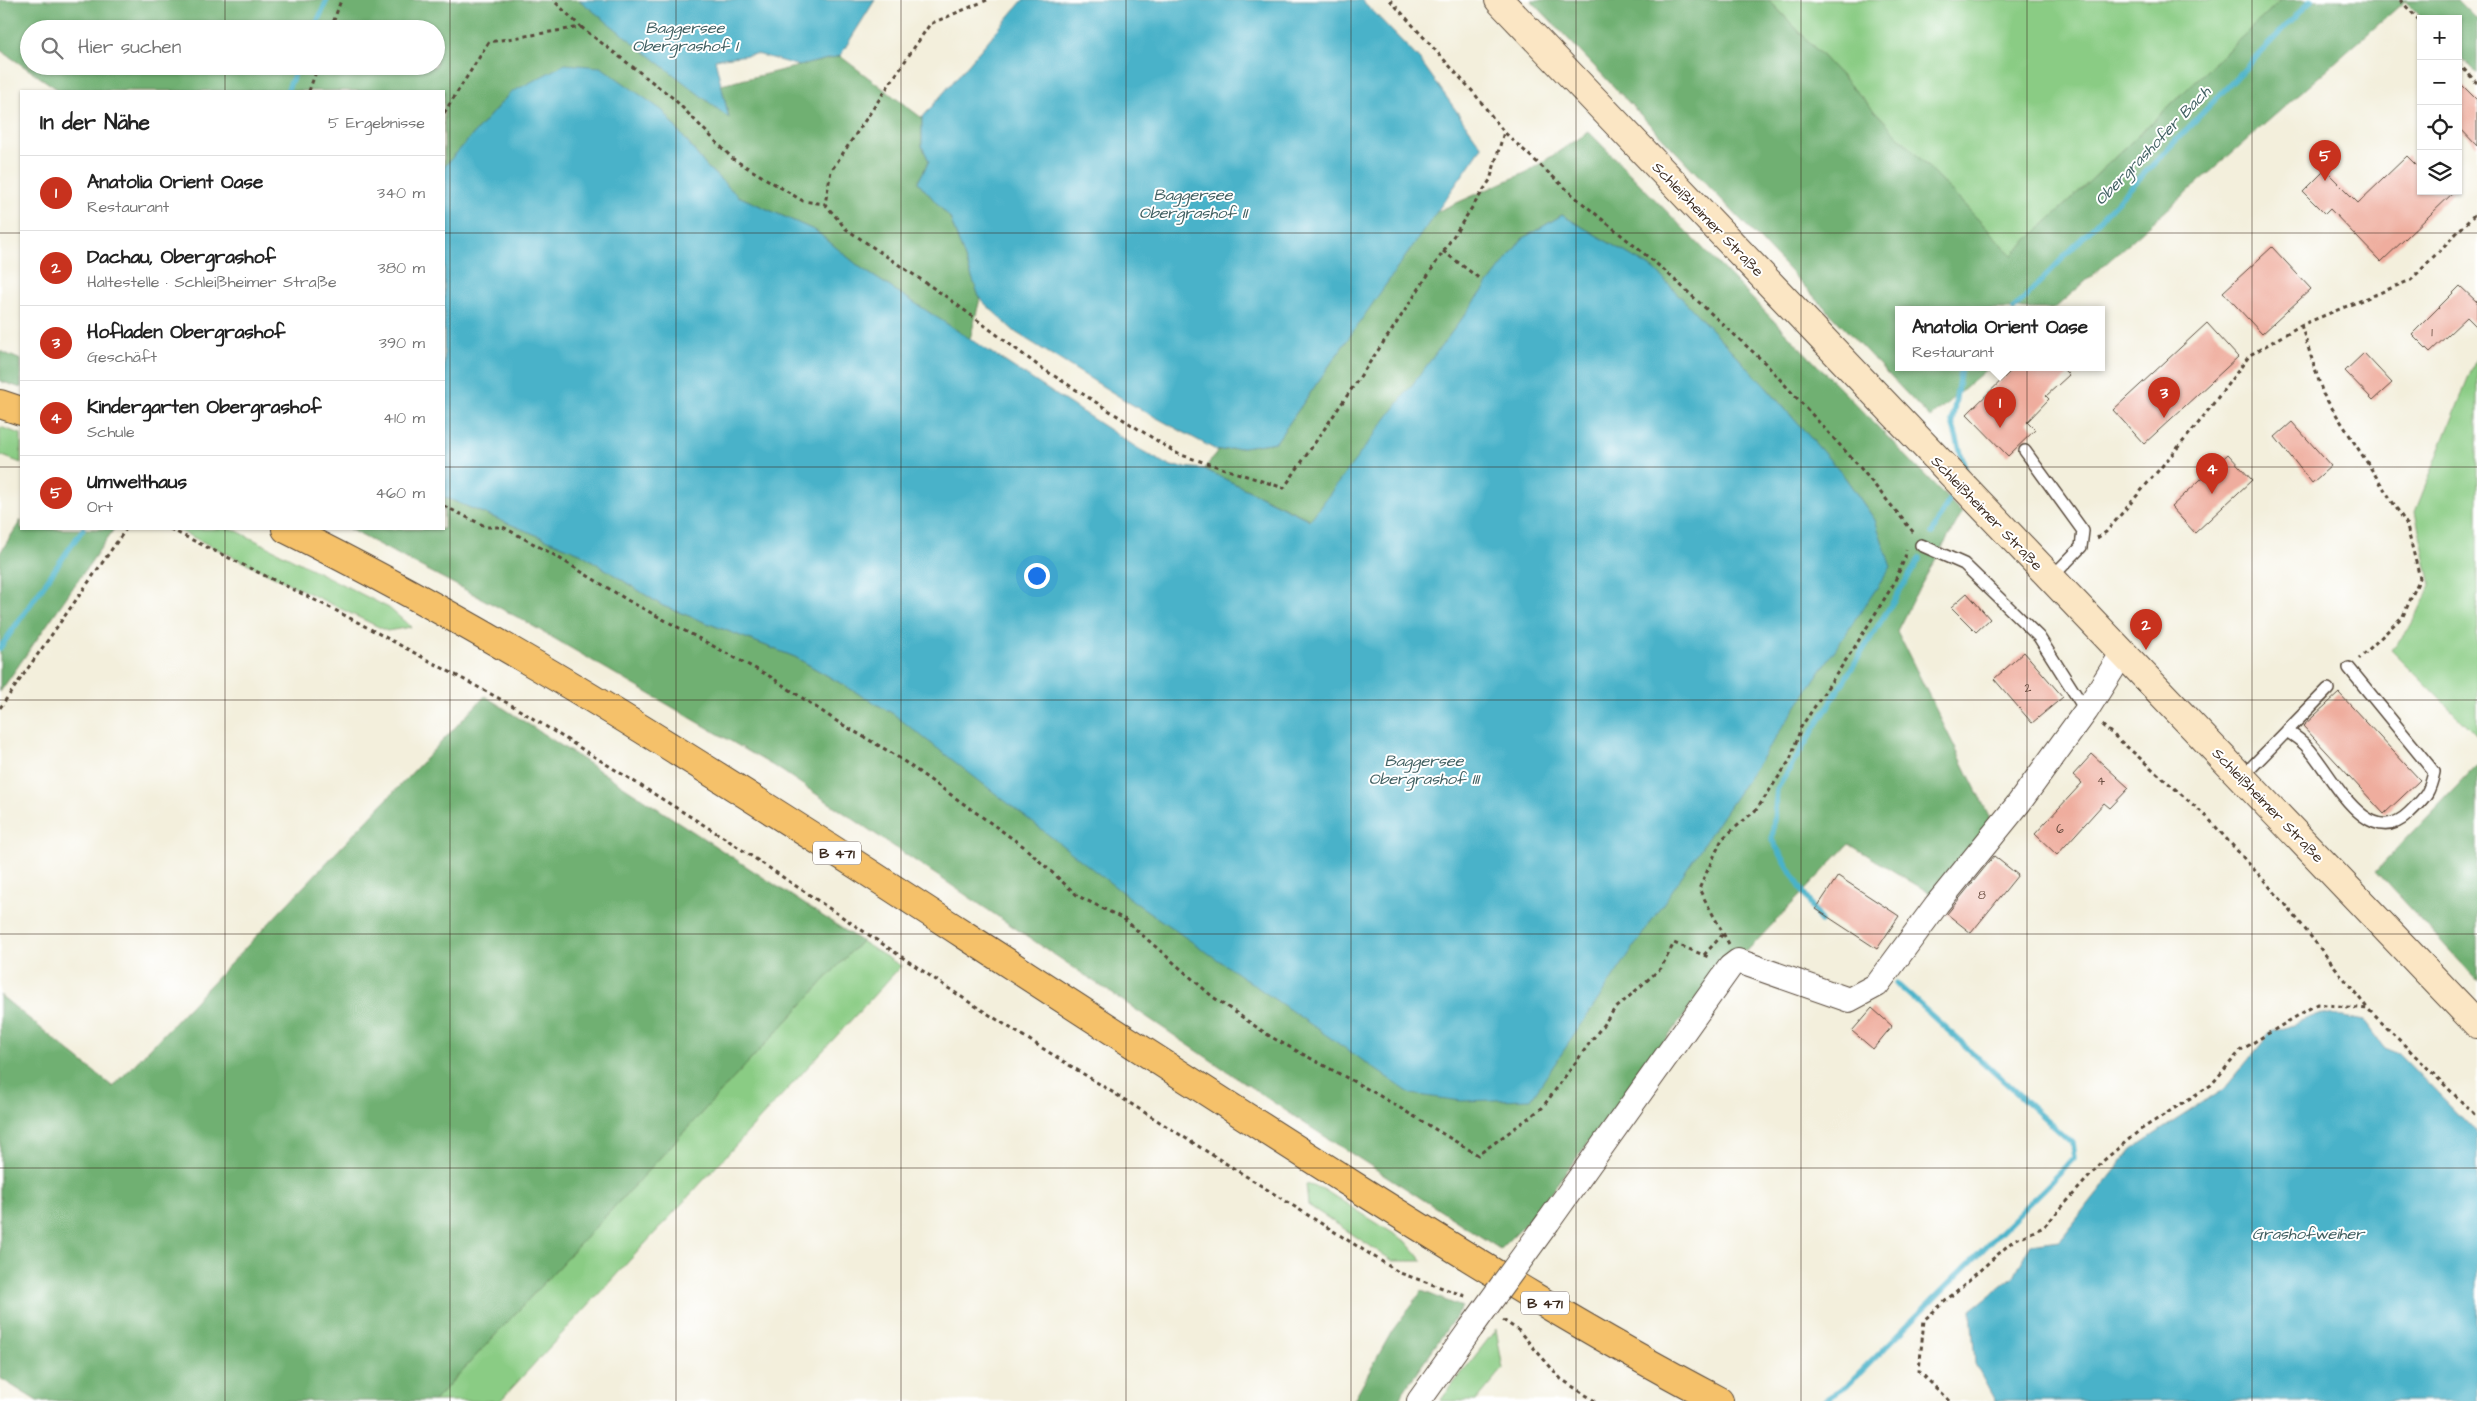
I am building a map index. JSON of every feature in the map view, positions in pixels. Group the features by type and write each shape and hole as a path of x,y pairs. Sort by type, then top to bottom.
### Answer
{"highway":[{"path":"0,404 20,411"},
{"name":"B 471","path":"288,530 365,568 527,659 762,804 1287,1144 1462,1254 1582,1325 1720,1401"}],"main road":[{"name":"Schleißheimer Straße","path":"1499,0 2477,1024"}],"street":[{"path":"1418,1401 1734,964 1849,1000 1877,985 1937,904 2019,803 2086,712 2122,654"}],"lane":[{"path":"2025,451 2083,531 2081,548 2050,579"},
{"path":"1921,545 1964,564 2039,637 2086,712"},
{"path":"2287,732 2308,747 2338,790 2359,813 2379,823 2392,824 2405,817 2429,792 2434,772 2349,668"},
{"path":"2242,778 2328,689"}],"path":[{"path":"334,20 341,0"},
{"path":"553,0 581,27 673,98 733,159 803,200 825,204 846,229 948,298 1040,367 1178,454 1284,488 1490,180 1504,132"},
{"path":"825,204 831,171 930,24 987,0"},
{"path":"1390,0 1474,93 1504,132 1574,197 1664,270 1765,363 1858,465 1909,525 1921,545"},
{"path":"2400,0 2417,18"},
{"path":"445,111 489,42 581,27"},
{"path":"2462,67 2477,83"},
{"path":"309,90 315,75"},
{"path":"2081,548 2106,532 2197,425 2250,355 2301,326 2411,280 2477,212"},
{"path":"1443,251 1480,279"},
{"path":"2301,326 2323,394 2406,523 2420,578 2402,616 2349,668"},
{"path":"445,506 487,526 503,527 554,554 644,609 771,677 838,722 895,755 1023,846 1078,896 1124,919 1213,997 1271,1037 1375,1093 1478,1155 1542,1108 1614,1010 1660,968 1674,943 1734,964"},
{"path":"1908,533 1909,525"},
{"path":"0,708 125,530"},
{"path":"172,530 333,609 513,706 723,837 969,1002 1383,1263 1400,1273 1472,1298"},
{"path":"1734,964 1723,934 1699,889 1722,839 1757,809 1790,760 1801,728 1893,585 1905,558 1907,542"},
{"path":"2086,712 2206,816 2286,905 2368,1009 2477,1117"},
{"path":"1704,955 1723,934"},
{"path":"1949,1401 1919,1371 1924,1320 2014,1240 2044,1227 2103,1161 2140,1130 2211,1085 2242,1050 2317,1004 2368,1009"},
{"path":"1495,1314 1518,1330 1561,1379 1595,1401"}],"green space":[{"path":"0,0 581,0 729,117 721,85 840,56 922,118 922,146 929,161 918,182 950,218 980,299 970,339 861,268 816,231 738,196 706,166 663,111 510,93 445,166 445,90 59,90 37,75 445,75 445,20 20,20 20,64 0,50"},
{"path":"1531,0 1769,0 2012,255 2281,0 2458,0 2477,19 2477,74 2462,59 2462,15 2419,15 2405,1 2057,306 1895,306 1895,371 1984,371 1930,418"},
{"path":"1769,0 2281,0 2012,255"},
{"path":"1589,132 1962,513 1897,631 1992,822 1933,895 1849,844 1749,949 1725,962 1531,1218 1500,1249 1307,1125 782,771 519,618 351,530 445,530 445,497 580,553 663,606 795,657 892,713 1875,520 1844,476 1764,385 1655,270 1562,215 1522,239 1311,520 1204,469 1218,451 1276,442 1436,212 1527,172"},
{"path":"0,351 20,360 20,388 0,381"},
{"path":"2476,359 2477,736 2391,650 2412,625 2431,585 2415,512"},
{"path":"0,427 20,434 20,463 0,455"},
{"path":"20,522 20,530 113,530 0,692 0,553"},
{"path":"178,530 235,530 389,608 411,627 387,631"},
{"path":"485,696 861,941 434,1401 37,1401 0,1378 0,995 113,1087"},
{"path":"2477,765 2477,980 2376,871"},
{"path":"861,941 901,966 500,1401 434,1401"},
{"path":"1306,1184 1323,1189 1407,1242 1423,1261 1393,1261 1308,1205"},
{"path":"1422,1291 1462,1307 1397,1401 1353,1401 1392,1331"},
{"path":"1496,1329 1503,1369 1476,1401 1440,1401"}],"water":[{"name":"Baggersee Obergrashof I","path":"579,0 875,0 840,56 799,66 757,54 715,59 729,118"},
{"name":"Baggersee Obergrashof II","path":"1023,0 1362,0 1420,60 1482,147 1276,442 1218,451 1131,404 1015,332 980,299 950,218 918,182 929,161 922,146 922,118"},
{"name":"Baggersee Obergrashof III","path":"565,64 601,67 663,111 706,166 738,196 816,231 861,268 1139,449 1169,466 1204,469 1310,520 1522,239 1562,215 1655,270 1764,385 1844,476 1875,520 1891,567 1531,1099 1461,1101 1411,1094 1136,903 892,713 795,657 663,606 580,553 445,497 445,166 510,93"},
{"name":"Grashofweiher","path":"2322,1013 2364,1021 2384,1048 2399,1054 2477,1134 2477,1401 1995,1401 1975,1364 1971,1310 2014,1276 2030,1244 2060,1240 2132,1149 2226,1087 2271,1032"}],"building":[{"path":"2462,85 2477,100 2477,146 2462,130"},
{"path":"2407,156 2417,166 2417,195 2451,195 2381,262 2330,209 2325,214 2303,192 2325,170 2358,203"},
{"path":"2272,247 2311,289 2262,334 2223,292"},
{"path":"2460,286 2477,302 2477,327 2467,317 2430,352 2412,334"},
{"path":"2207,323 2238,357 2144,444 2113,410"},
{"path":"2364,353 2392,383 2373,400 2345,371"},
{"path":"2011,371 2065,371 2069,375 2046,396 2049,399 2027,422 2035,430 2008,456 1967,414"},
{"path":"2292,422 2331,466 2312,483 2275,437"},
{"path":"2228,454 2252,480 2195,533 2171,507"},
{"path":"1967,593 1990,619 1976,632 1951,607"},
{"path":"2024,652 2063,697 2032,723 1994,679"},
{"path":"2339,693 2420,780 2384,814 2303,726"},
{"path":"2092,754 2129,788 2110,808 2104,803 2057,855 2035,834 2082,783 2073,775"},
{"path":"1994,856 2018,875 1971,933 1947,914"},
{"path":"1838,876 1899,916 1877,949 1816,909"},
{"path":"1872,1008 1892,1026 1873,1049 1852,1031"}],"waterway":[{"path":"318,20 327,0"},
{"name":"Obergrashofer Bach","path":"2017,306 2311,0"},
{"path":"287,90 294,75"},
{"name":"Obergrashofer Bach","path":"1960,371 1952,422 1965,468"},
{"path":"1932,533 1950,498"},
{"path":"0,648 82,530"},
{"path":"1821,922 1772,840 1777,789 1920,558"},
{"path":"1824,1401 1846,1387 2074,1158 2072,1143 1896,983"}],"place":[{"name":"Umwelthaus","path":"2325,181"},
{"name":"Hofladen Obergrashof","path":"2164,418"},
{"name":"Anatolia Orient Oase","path":"2000,428"},
{"name":"Kindergarten Obergrashof","path":"2212,494"},
{"name":"Dachau, Obergrashof","path":"2146,650"}]}
